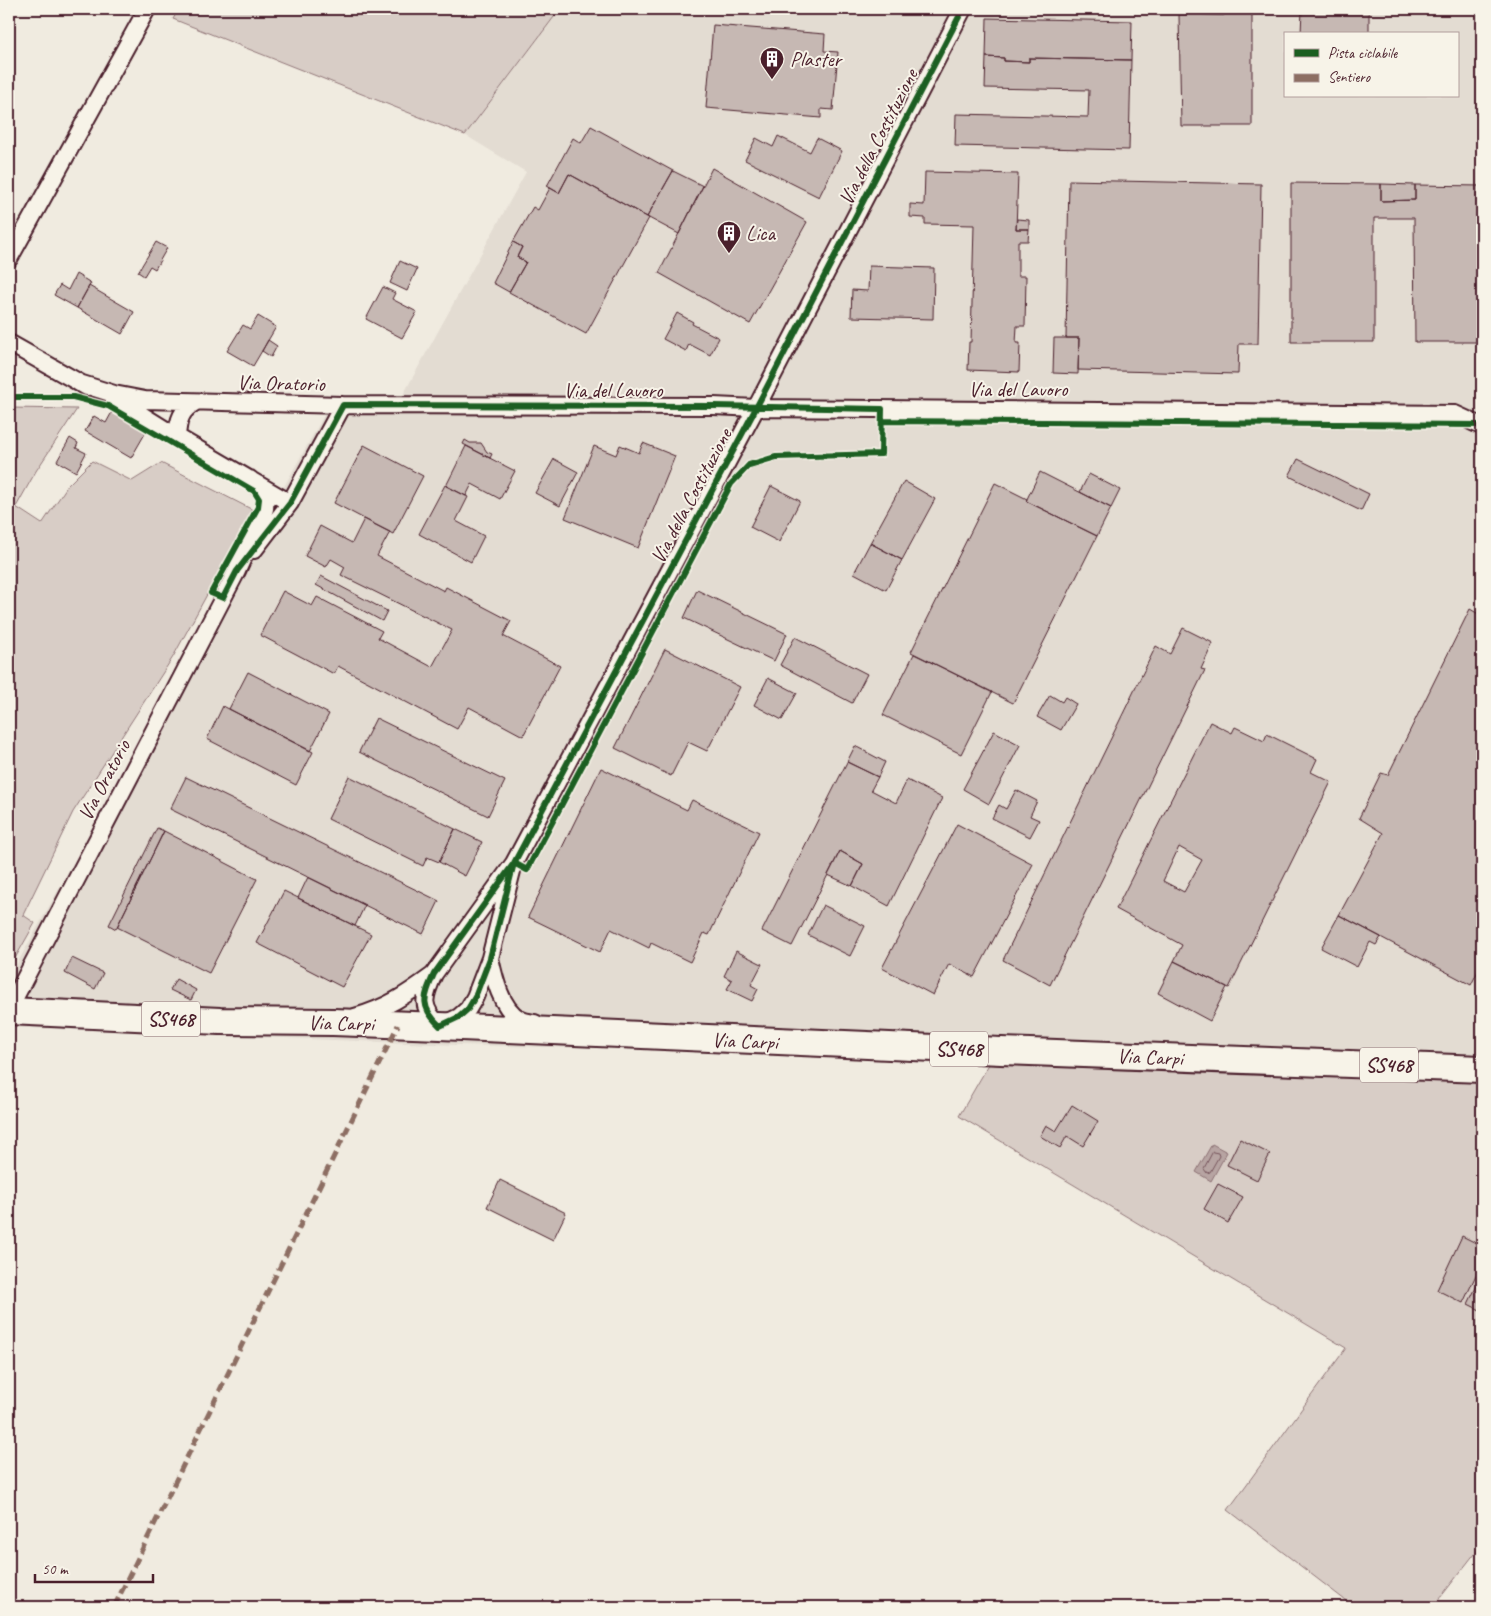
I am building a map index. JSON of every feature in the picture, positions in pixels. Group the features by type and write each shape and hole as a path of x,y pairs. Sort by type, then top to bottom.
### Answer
{"main road":[{"name":"Via Carpi","path":"9,1010 220,1021 333,1022 440,1026 1237,1061 1482,1069"}],"street":[{"path":"9,259 147,9"},
{"name":"Via della Costituzione","path":"514,863 490,958 475,996 468,1009 459,1017 440,1026 429,1015 425,1004 426,990 434,974 514,863 756,408 963,9"},
{"name":"Via Oratorio","path":"9,343 79,383 129,407 290,503"},
{"name":"Via Oratorio","path":"79,383 136,399 344,406 290,503 237,571"},
{"path":"177,437 180,415 187,407 196,402"},
{"name":"Via del Lavoro","path":"344,406 714,406 756,408 1455,414 1479,425"},
{"name":"Via Oratorio","path":"9,1010 237,571 266,510 266,496 250,479"},
{"name":"Via della Costituzione","path":"490,958 499,991 513,1014 520,1020 575,1033"},
{"name":"Via della Costituzione","path":"333,1022 373,1012 394,1002 434,974"}],"shaded area":[{"path":"179,9 560,9 465,135 173,19"},
{"path":"560,9 1482,9 1482,1075 692,1050 457,1045 9,1027 9,978 332,401 398,404 526,172 465,135"},
{"path":"9,408 77,409 36,471 16,507 42,524 68,485 92,461 132,481 161,463 253,510 173,657 73,812 23,915 35,923 9,969"},
{"path":"992,1059 1482,1075 1482,1544 1433,1607 1354,1607 1228,1510 1346,1348 959,1116"}],"water":[{"path":"1212,1144 1227,1152 1211,1181 1196,1172"}],"building":[{"path":"1179,9 1224,9 1224,15 1179,14"},
{"path":"1224,9 1252,9 1252,126 1181,126 1179,14 1224,15"},
{"path":"1302,9 1369,9 1369,32 1301,32"},
{"path":"987,18 1132,21 1131,60 1029,58 1029,62 1004,61 1004,58 986,57"},
{"name":"Plaster","path":"713,25 825,34 824,51 838,52 833,110 821,109 821,118 706,108"},
{"path":"986,57 1004,58 1004,61 1029,62 1029,58 1131,60 1129,150 955,146 956,114 1088,117 1089,90 985,88"},
{"path":"591,126 673,171 647,217 569,174 559,193 547,186 573,138 581,143"},
{"path":"778,136 810,152 817,138 842,151 819,197 745,160 756,138 773,147"},
{"name":"Lica","path":"712,168 807,222 750,324 659,273"},
{"path":"673,171 703,186 679,234 647,217"},
{"path":"925,172 1018,174 1016,229 1029,229 1028,241 1018,241 1018,276 1026,276 1025,326 1017,326 1016,343 1020,343 1019,372 968,370 969,342 971,342 974,225 925,224 925,218 910,217 910,204 924,205"},
{"path":"569,174 649,218 586,334 509,292 526,262 517,257 522,247 513,242 533,207 538,210 550,188 559,193"},
{"path":"1069,180 1261,184 1258,344 1239,344 1238,374 1078,370 1079,338 1066,338"},
{"path":"1291,183 1381,184 1381,201 1415,200 1415,185 1482,186 1482,342 1415,342 1414,218 1374,218 1374,342 1291,342"},
{"path":"1381,184 1415,185 1415,200 1381,201"},
{"path":"1017,219 1029,220 1029,229 1016,229"},
{"path":"156,242 167,248 155,269 150,266 144,276 138,272"},
{"path":"513,242 522,247 517,257 526,262 509,292 493,283"},
{"path":"400,261 417,269 407,291 390,283"},
{"path":"869,266 934,268 933,319 851,317 852,290 868,291"},
{"path":"76,274 91,283 77,308 54,295 60,285 68,290"},
{"path":"89,286 134,312 122,334 77,308"},
{"path":"383,287 395,293 392,299 417,312 402,338 366,319"},
{"path":"677,313 693,322 692,324 719,338 710,355 689,344 686,351 663,339"},
{"path":"258,316 276,327 253,366 227,351 243,325 250,329"},
{"path":"1054,338 1079,338 1078,374 1053,373"},
{"path":"268,340 277,346 271,357 262,351"},
{"path":"112,412 146,432 131,458 85,431 94,416 106,423"},
{"path":"70,438 78,443 76,448 86,453 76,472 57,461"},
{"path":"465,440 470,443 481,443 487,452 492,454 490,458 463,444"},
{"path":"643,443 675,456 638,548 565,518 594,446 616,455 620,445 639,453"},
{"path":"364,445 423,476 393,534 334,503"},
{"path":"466,446 515,471 500,499 472,484 466,496 446,486"},
{"path":"554,459 578,472 560,506 535,493"},
{"path":"1298,459 1369,494 1361,511 1289,476"},
{"path":"1040,472 1111,508 1097,536 1026,501"},
{"path":"1089,474 1120,490 1111,508 1080,492"},
{"path":"904,481 935,499 902,560 870,543"},
{"path":"995,483 1027,499 1026,501 1097,536 1013,703 911,652"},
{"path":"445,485 468,497 456,521 484,536 471,562 419,534"},
{"path":"771,486 800,501 779,542 750,527"},
{"path":"364,519 390,532 377,556 444,591 446,587 511,621 503,636 560,666 523,736 469,707 457,729 338,666 334,674 260,635 283,591 312,606 317,597 382,631 378,638 432,667 452,630 341,575 345,567 331,559 326,567 305,556 320,526 352,543"},
{"path":"870,543 902,560 886,590 854,573"},
{"path":"321,576 387,611 382,621 316,585"},
{"path":"697,590 787,634 774,661 684,618"},
{"path":"1470,609 1482,616 1482,963 1471,985 1339,915 1383,833 1359,818 1381,773 1388,775"},
{"path":"1183,628 1213,643 1201,669 1205,670 1050,985 1003,960 1156,646 1170,654"},
{"path":"795,637 867,674 852,703 780,665"},
{"path":"665,649 740,687 707,751 688,742 671,776 615,748"},
{"path":"914,654 992,692 961,754 883,715"},
{"path":"248,672 329,714 310,751 229,709"},
{"path":"768,678 797,693 782,720 754,705"},
{"path":"1050,695 1062,702 1065,697 1076,704 1061,730 1037,717"},
{"path":"223,706 313,752 296,785 207,739"},
{"path":"376,718 505,781 488,816 359,752"},
{"path":"1210,722 1232,733 1235,727 1264,741 1267,734 1317,759 1311,772 1331,782 1229,988 1174,961 1182,945 1116,909","holes":["1179,847 1202,860 1184,892 1163,881"]},
{"path":"994,731 1020,745 989,804 963,789"},
{"path":"855,746 885,762 878,777 847,762"},
{"path":"847,762 878,777 871,790 896,803 907,780 942,798 889,906 852,886 863,864 840,851 792,946 762,931"},
{"path":"601,768 687,810 692,800 759,832 709,935 704,933 690,962 651,943 649,948 611,929 600,952 528,917"},
{"path":"349,776 455,829 439,862 427,857 423,866 328,819"},
{"path":"186,777 439,901 423,934 170,809"},
{"path":"1016,790 1037,801 1030,816 1039,820 1030,837 992,818 999,805 1006,809"},
{"path":"957,824 1033,864 974,977 949,964 933,995 882,968"},
{"path":"157,828 164,831 116,929 109,925"},
{"path":"455,829 482,842 465,876 439,862"},
{"path":"164,831 257,879 209,973 117,927"},
{"path":"840,851 863,864 852,886 828,875"},
{"path":"308,877 365,905 355,926 298,898"},
{"path":"284,891 371,934 342,987 257,943"},
{"path":"823,905 865,926 850,956 808,935"},
{"path":"1339,915 1381,937 1376,945 1370,942 1357,967 1321,948"},
{"path":"736,951 762,964 751,985 758,989 752,1001 727,989 732,980 724,976"},
{"path":"72,958 103,973 95,989 65,973"},
{"path":"1174,961 1227,987 1210,1021 1158,993"},
{"path":"176,979 196,990 191,1000 170,990"},
{"path":"1072,1105 1098,1121 1083,1146 1067,1136 1060,1148 1040,1136 1046,1125 1056,1131"},
{"path":"1240,1139 1270,1154 1257,1180 1227,1165"},
{"path":"500,1180 566,1213 553,1240 487,1207"},
{"path":"1218,1184 1243,1197 1228,1223 1204,1209"},
{"path":"1462,1236 1482,1246 1482,1262 1463,1303 1437,1290"},
{"path":"1482,1275 1482,1311 1468,1304"}],"marked path":[{"path":"114,1607 398,1025"}],"cycle path":[{"path":"514,863 490,958 475,997 468,1009 459,1017 440,1026 429,1013 425,1002 427,990 434,974 514,863 756,408 963,9"},
{"path":"9,397 73,397 108,406 254,491 259,499 258,507 211,593 223,598 237,571 290,503 343,405 714,406 882,409 881,454 776,457 749,465 731,484 527,870 514,863"},
{"path":"882,421 1482,425"}],"place":[{"name":"Plaster","path":"772,80"},
{"name":"Lica","path":"729,254"}]}
